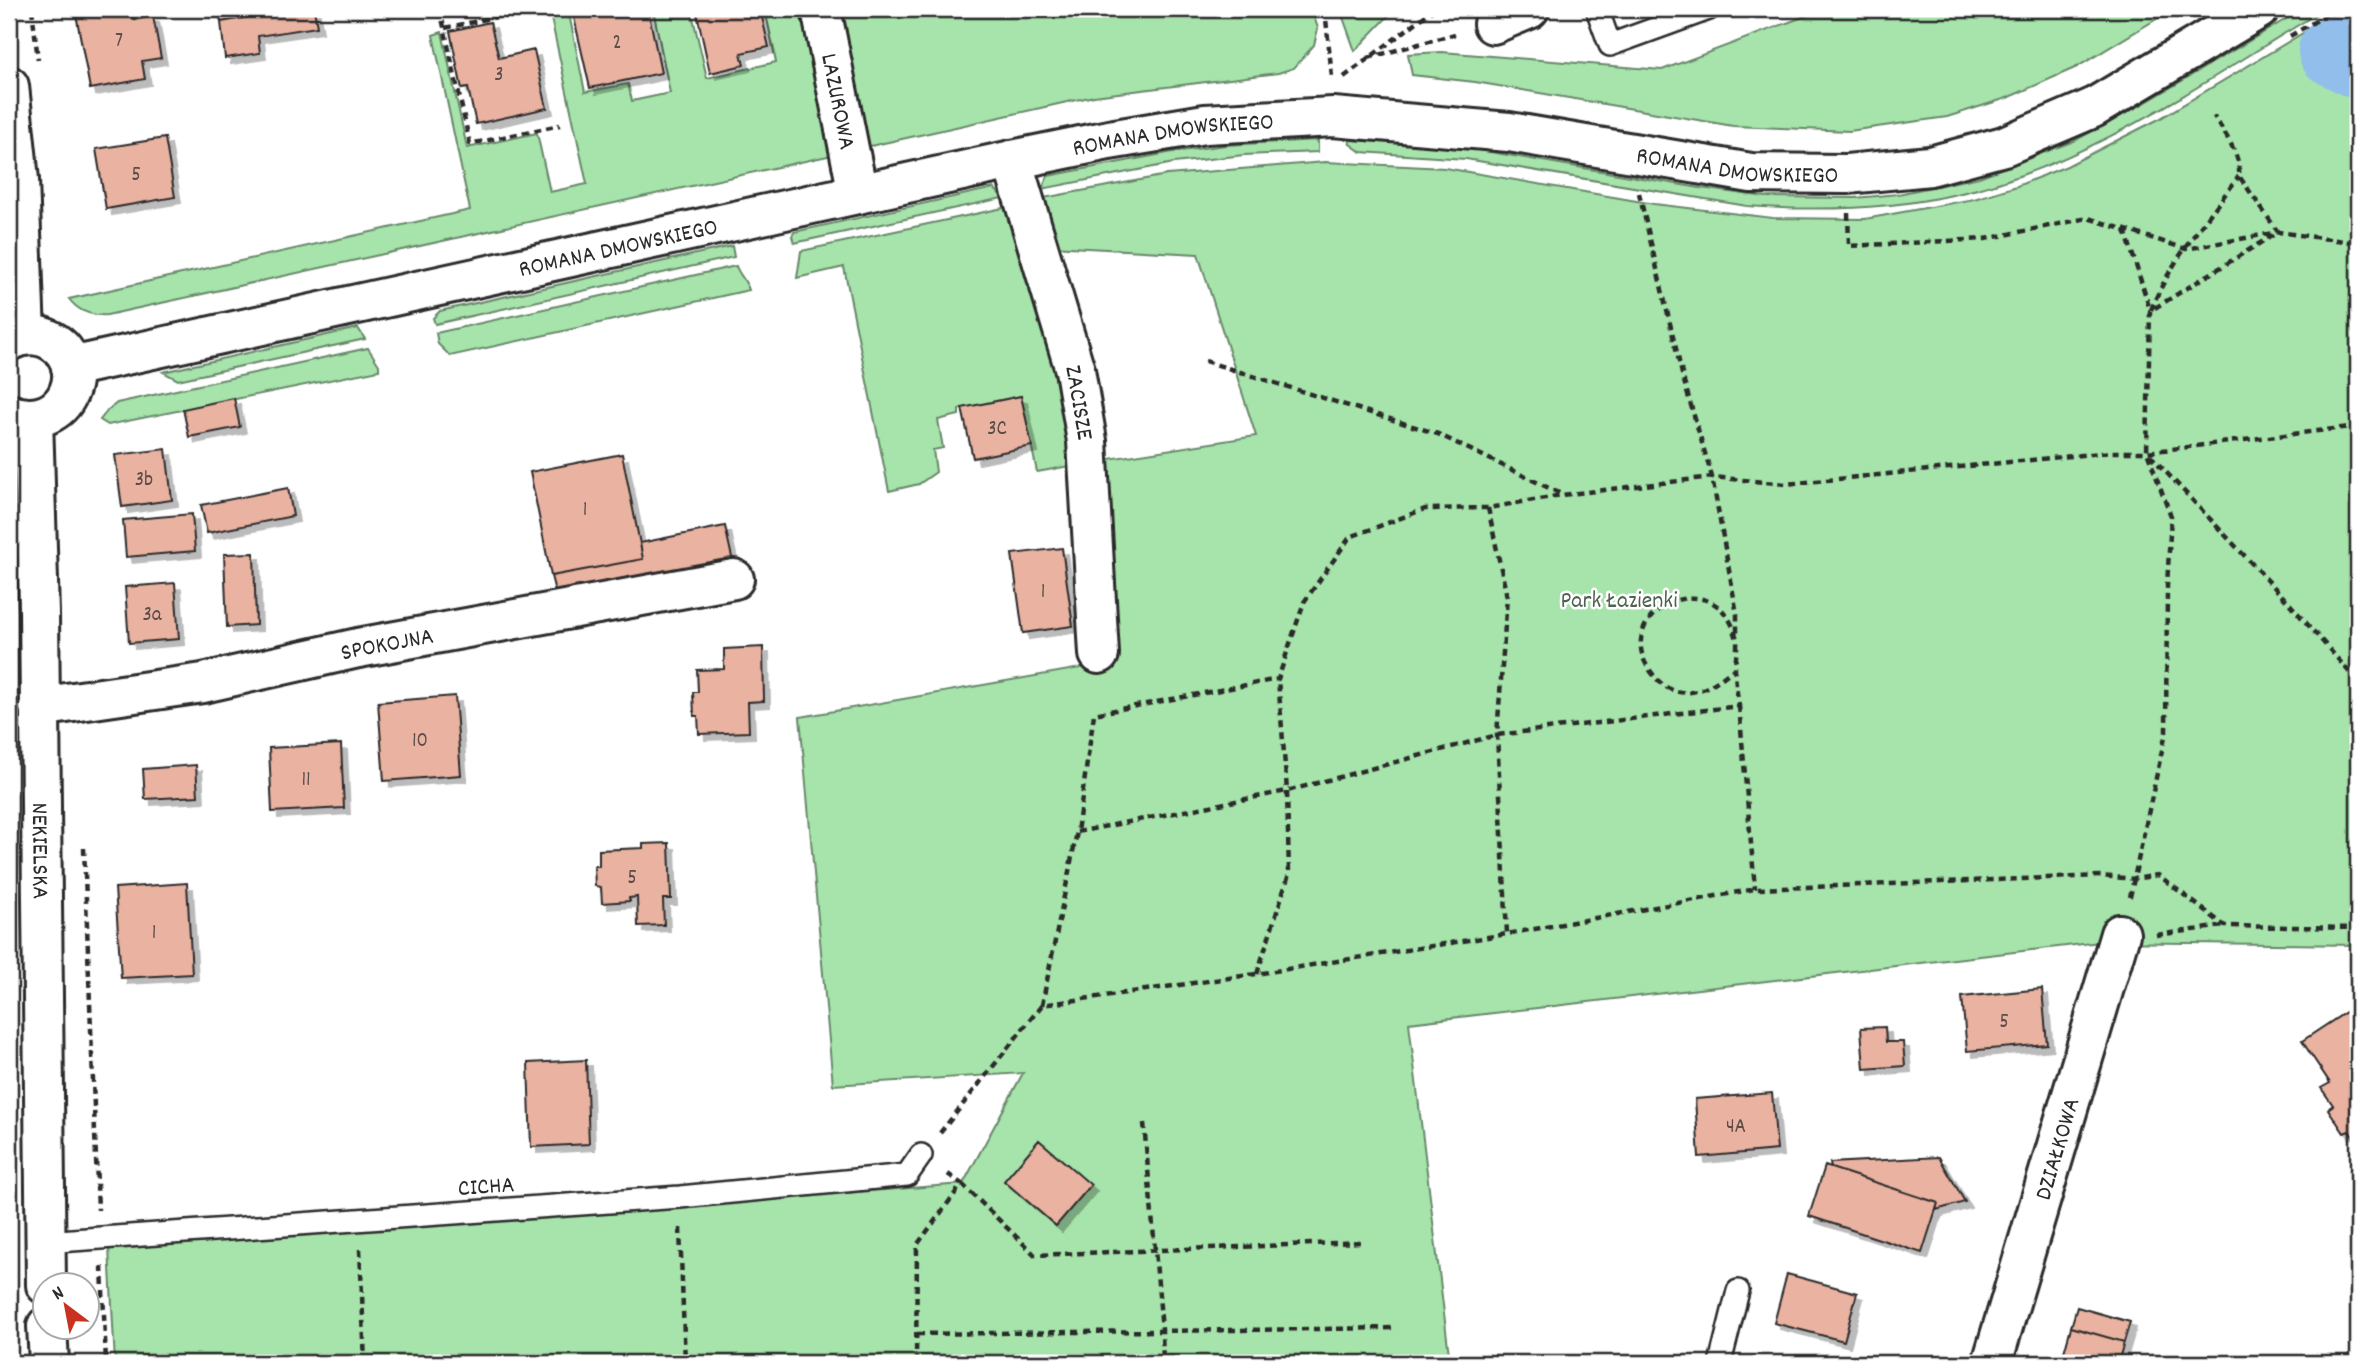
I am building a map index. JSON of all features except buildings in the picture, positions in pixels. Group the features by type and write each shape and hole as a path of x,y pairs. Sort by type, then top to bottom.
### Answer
{"street":[{"name":"LAZUROWA","path":"821,9 858,194"},
{"path":"1493,24 1529,9"},
{"name":"ROMANA DMOWSKIEGO","path":"71,368 1012,160 1205,124 1333,117 1509,132 1751,173 1847,174 1930,166 2004,146 2093,107 2259,9"},
{"path":"9,86 19,180 17,338 37,335 59,346 71,368 72,382 59,408 47,415 21,417"},
{"name":"ZACISZE","path":"1012,160 1075,370 1087,441 1099,654"},
{"name":"NEKIELSKA","path":"21,417 24,617 39,707 45,1270"},
{"name":"SPOKOJNA","path":"39,707 203,683 358,649 734,579"},
{"name":"DZIAŁKOWA","path":"1992,1363 2120,934"},
{"path":"48,1340 49,1363"}],"lane":[{"path":"1597,9 1610,45 1709,9"},
{"name":"CICHA","path":"44,1242 680,1197 907,1175 921,1156"},
{"path":"1720,1363 1738,1292"}],"path":[{"path":"440,9 470,144 560,125"},
{"path":"445,28 533,9"},
{"path":"1325,9 1333,86"},
{"path":"1342,79 1434,9"},
{"path":"1368,58 1493,24"},
{"path":"2150,311 2186,249 2239,176 2240,167 2235,153 2214,116"},
{"path":"2239,176 2278,232"},
{"path":"1639,193 1683,378 1712,477 1737,614 1735,668 1755,889"},
{"path":"1848,211 1849,246 1985,239 2088,218 2186,249 2278,232 2358,243"},
{"path":"2125,230 2150,311 2147,452 2171,516 2167,586 2166,732 2135,878"},
{"path":"2150,311 2278,232"},
{"path":"1205,361 1438,434 1562,495"},
{"path":"1256,974 1289,874 1287,791 1278,679 1304,602 1350,537 1425,509 1488,508 1562,495 1712,477 1786,484 2086,454 2147,452 2358,426"},
{"path":"2147,452 2288,602 2358,682"},
{"path":"1488,508 1507,597 1497,735 1507,934"},
{"path":"1735,668 1714,685 1689,693 1671,690 1658,681 1643,661 1641,646 1643,629 1658,608 1683,597 1706,600 1724,612 1737,638"},
{"path":"1278,679 1094,714 1077,832 1042,1005 921,1156 962,1184 1035,1255 1363,1242"},
{"path":"1077,832 1287,791 1497,735 1739,706"},
{"path":"1042,1005 1507,934 1755,889 2101,876 2135,878 2158,875 2225,926 2358,928"},
{"path":"1144,1123 1163,1363"},
{"path":"916,1363 917,1245 962,1184"},
{"path":"680,1197 685,1363"},
{"path":"358,1221 365,1363"},
{"path":"102,1262 106,1363"},
{"path":"917,1334 1397,1328"}],"green space":[{"path":"549,9 568,9 585,92 628,84 632,101 670,93 653,9 691,9 707,78 776,62 765,9 804,9 837,154 107,315 86,312 69,299 470,210 433,35 442,32 467,148 537,133 550,192 587,184"},
{"path":"843,9 1311,9 1318,28 1314,45 1294,68 1278,73 1094,96 866,147"},
{"path":"1340,9 1395,9 1355,51"},
{"path":"1824,9 2173,9 2077,67 2007,98 1947,117 1849,131 1733,126 1475,82 1412,75 1408,54 1442,52 1662,70"},
{"path":"2303,9 2325,9 2193,90 2102,140 2007,180 1957,194 1905,203 1826,209 1747,206 1466,159 1361,152 1350,144 1349,140 1461,147 1766,197 1855,198 1898,194 1979,177 2074,141 2143,104"},
{"name":"Park Łazienki","path":"2343,9 2358,9 2358,945 2100,942 1409,1023 1450,1363 115,1363 109,1248 963,1184 1023,1073 833,1085 800,717 1115,662 1102,460 1256,436 1198,254 1051,246 1038,199 1167,175 1325,162 1445,168 1654,204 1773,218 1865,219 1974,199 2017,186 2067,166 2159,119"},
{"path":"1318,140 1318,152 1244,155 1174,163 1042,189 1048,176 1173,152 1226,145"},
{"path":"994,188 1003,198 794,243 792,236 794,232"},
{"path":"1008,207 1064,357 1070,466 1037,472 1021,396 959,409 959,415 938,420 943,448 933,450 936,472 919,484 889,491 844,267 797,278 801,251"},
{"path":"732,246 734,257 435,324 433,318 440,311"},
{"path":"736,266 749,290 450,356 438,344 436,333"},
{"path":"358,328 365,339 178,380 163,372"},
{"path":"368,348 379,365 379,370 108,425 100,420 117,403"}],"waterway":[{"path":"2333,51 2358,64"}]}
